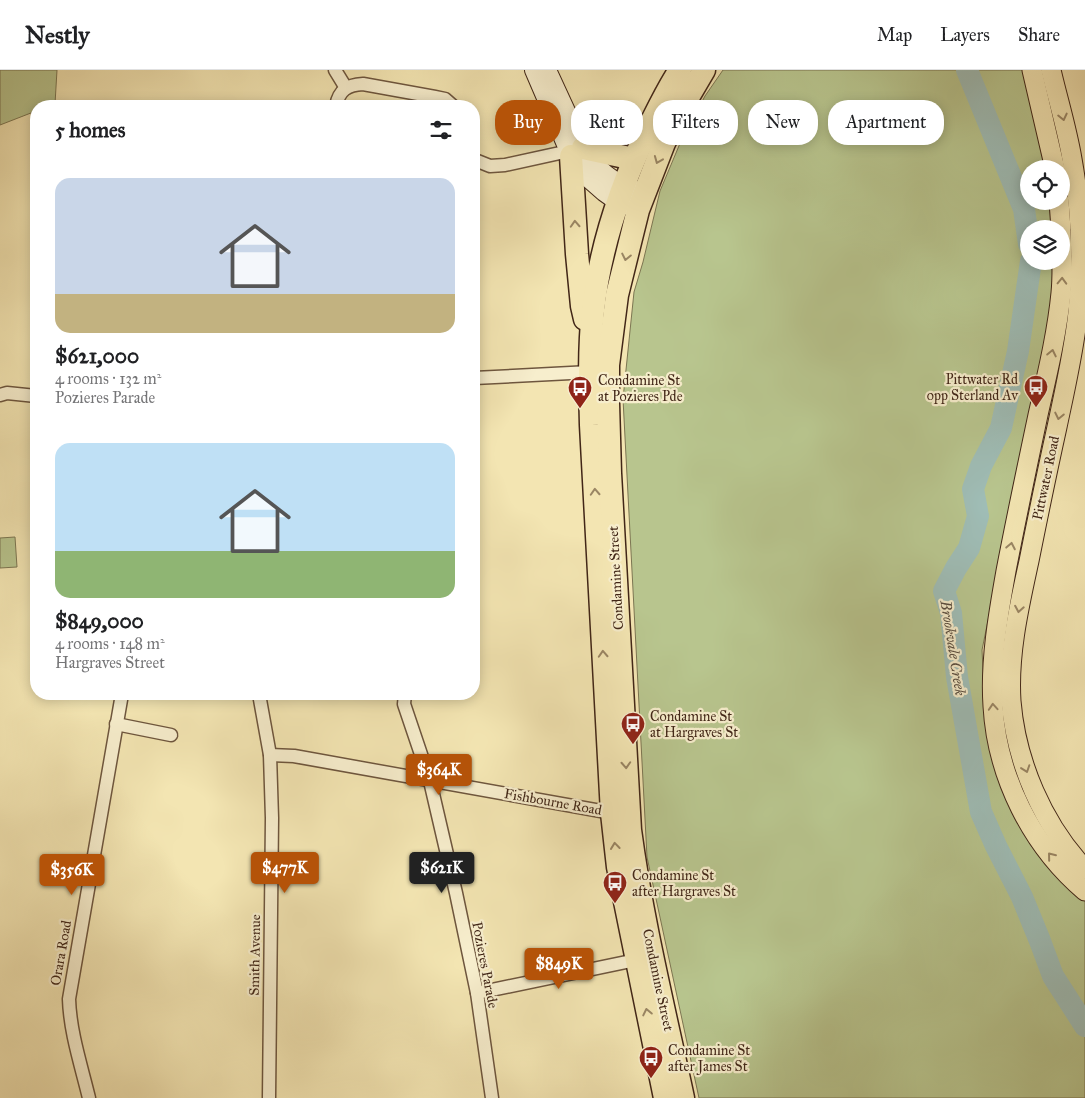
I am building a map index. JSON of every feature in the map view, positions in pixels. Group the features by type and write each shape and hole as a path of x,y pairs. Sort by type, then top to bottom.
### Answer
{"highway":[{"name":"Condamine Street","path":"666,1098 618,867 620,814 615,567 608,365 616,295 631,197 634,159 663,99 680,70"},
{"name":"Condamine Street","path":"684,1098 644,915 630,830 620,814 591,426 590,372 593,312 607,239 664,144 704,70"},
{"path":"591,342 582,306 577,254 574,152 634,159"}],"main road":[{"path":"1032,70 1053,160"},
{"name":"Pittwater Road","path":"1052,70 1072,157 1070,225 1080,283 1080,335 1064,395 1019,611 1011,667 1011,699 1013,721 1018,741 1037,797 1070,852 1085,869"},
{"name":"Pittwater Road","path":"1062,270 1056,330 999,609 994,643 992,706 996,739 1015,796 1042,844 1071,879 1085,891"}],"street":[{"path":"335,70 346,88"},
{"path":"534,70 588,178 604,192 631,197"},
{"path":"547,70 574,152"},
{"path":"338,100 346,88 363,84 435,96 446,100"},
{"path":"480,162 490,166 505,165 574,152"},
{"path":"1056,330 1080,335"},
{"path":"480,378 590,372"},
{"path":"0,395 7,393 30,395"},
{"name":"Orara Road","path":"89,1098 73,1031 69,999 121,700"},
{"name":"Smith Avenue","path":"259,700 270,755 272,818 269,1098"},
{"name":"Pozieres Parade","path":"404,700 404,704 430,781 458,902 477,993 492,1098"},
{"path":"116,724 171,735"},
{"name":"Fishbourne Road","path":"270,755 294,756 620,814"},
{"path":"477,993 636,960"}],"green space":[{"path":"0,70 57,70 55,100 30,100 30,113 0,125"},
{"path":"723,70 1025,70 1046,160 1020,160 1020,210 1052,210 1052,220 1020,220 1020,270 1055,270 1052,324 1012,503 982,650 985,711 997,773 1028,840 1085,901 1085,1098 699,1098 647,857 623,399 634,292 660,191 679,145 738,145 738,100 703,100"},
{"path":"15,537 17,567 0,568 0,538"}],"waterway":[{"name":"Brookvale Creek","path":"967,70 1024,209 1026,220"},
{"name":"Brookvale Creek","path":"1030,270 1018,351 1001,428 981,466 973,489 978,516 969,548 944,591 951,613 957,677 981,812 1022,897 1053,976 1085,1026"}],"place":[{"name":"Pittwater Rd opp Sterland Av","path":"1036,408"},
{"name":"Condamine St at Pozieres Pde","path":"580,409"},
{"name":"Condamine St at Hargraves St","path":"633,745"},
{"name":"Condamine St after Hargraves St","path":"615,904"},
{"name":"Condamine St after James St","path":"651,1079"}]}
